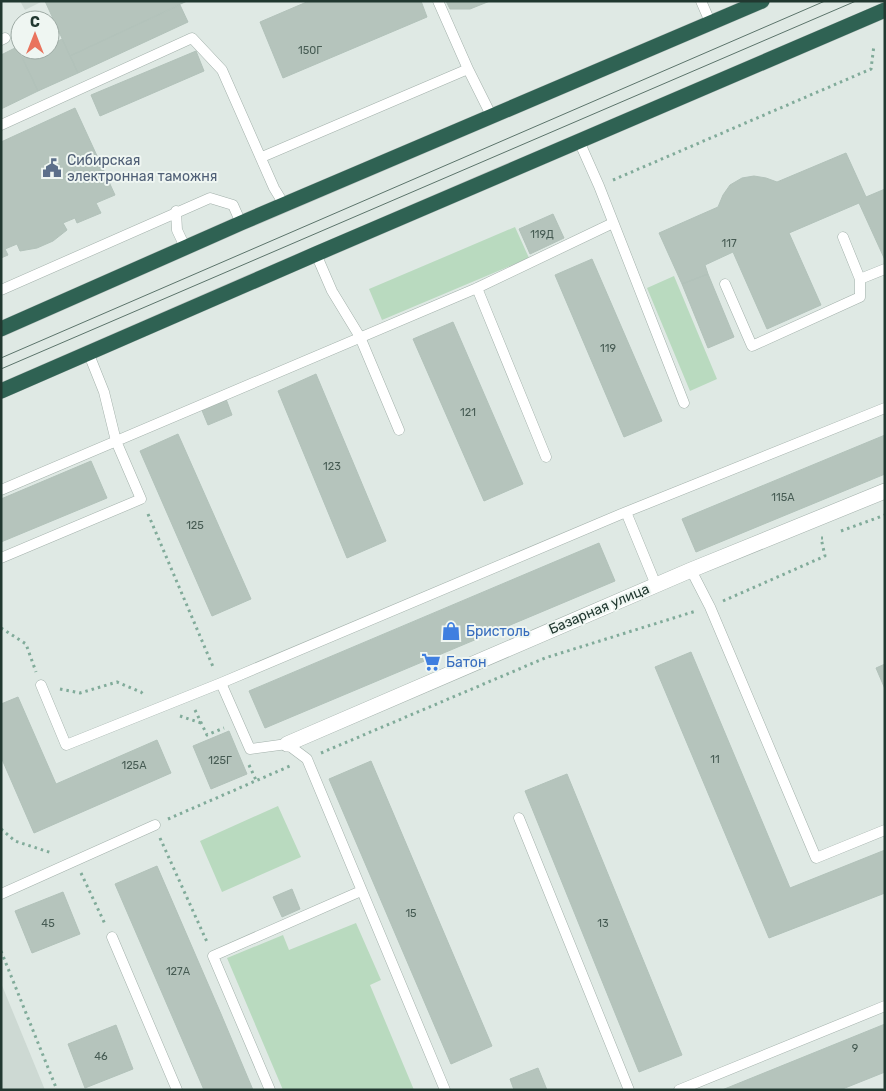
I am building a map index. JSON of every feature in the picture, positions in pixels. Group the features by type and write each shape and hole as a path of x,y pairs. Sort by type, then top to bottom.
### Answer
{"highway":[{"path":"1,328 185,247 285,206 762,1"},
{"path":"1,391 885,10"}],"street":[{"name":"Базарная улица","path":"287,744 691,570 885,491"}],"lane":[{"path":"438,1 468,69 492,117"},
{"path":"701,1 711,24"},
{"path":"1,125 192,38 222,70 262,157 274,188 285,206"},
{"path":"262,157 468,69"},
{"path":"579,141 599,186 684,403"},
{"path":"1,290 210,198 233,205 241,223"},
{"path":"176,212 177,230 185,247"},
{"path":"1,490 477,288 613,223"},
{"path":"725,284 752,346 860,297 860,279 843,237"},
{"path":"316,254 332,291 360,337 398,430"},
{"path":"860,279 885,270"},
{"path":"477,288 546,458"},
{"path":"1,558 141,499 116,441 104,392 88,352"},
{"path":"40,685 66,745 221,684 626,512 885,408"},
{"path":"626,512 656,585"},
{"path":"691,570 710,607 816,858 885,830"},
{"path":"221,684 250,750 287,744 307,758 445,1090"},
{"path":"520,818 629,1090"},
{"path":"1,894 154,825"},
{"path":"270,1090 213,956 361,891"},
{"path":"112,937 177,1090"},
{"path":"679,1090 885,1006"}],"path":[{"path":"599,186 871,69 874,45"},
{"path":"141,499 221,684"},
{"path":"840,532 885,515"},
{"path":"213,956 154,825 307,758 545,658 710,607 825,556 821,538 830,535"},
{"path":"1,628 26,644 40,685 80,693 117,682 140,692 158,708"},
{"path":"189,696 207,735 231,725"},
{"path":"246,756 256,780"},
{"path":"1,829 15,841 76,860 112,937"},
{"path":"1,951 57,1090"}],"shaded area":[{"path":"20,1 43,1 25,10"},
{"path":"1,983 45,1090 1,1090"}],"green space":[{"path":"515,227 529,258 382,320 369,289"},
{"path":"674,276 717,379 690,391 647,288"},
{"path":"278,806 301,857 222,892 200,841"},
{"path":"356,923 381,980 370,985 414,1090 283,1090 227,958 283,935 289,950"}],"building":[{"path":"45,1 187,1 70,56 60,34 60,10 49,10"},
{"path":"309,1 421,1 427,17 283,78 260,22"},
{"path":"446,1 490,1 470,9 450,9"},
{"path":"180,5 188,22 78,73 70,56"},
{"path":"62,39 78,73 38,91 23,60 60,60 60,40"},
{"path":"10,50 10,60 23,60 38,91 1,109 1,55"},
{"path":"196,51 204,71 100,116 91,95"},
{"name":"Сибирская электронная таможня","path":"75,108 115,195 96,203 101,213 77,223 75,218 63,223 67,230 53,241 37,248 20,251 17,244 5,249 8,255 1,258 1,142"},
{"path":"846,153 866,197 885,189 885,260 859,203 789,233 821,305 767,329 733,252 705,265 708,274 682,284 659,233 718,207 730,185 742,178 754,176 777,182"},
{"path":"553,214 564,238 530,254 519,229"},
{"path":"592,259 662,421 624,437 555,275"},
{"path":"708,274 734,337 708,348 682,284"},
{"path":"453,322 523,484 484,501 413,339"},
{"path":"316,374 386,541 347,558 278,391"},
{"path":"226,399 232,415 208,425 201,408"},
{"path":"178,434 251,599 212,616 140,451"},
{"path":"885,435 885,474 696,552 682,519"},
{"path":"91,461 107,498 1,542 1,499"},
{"path":"599,543 615,581 265,728 249,691"},
{"path":"691,652 790,888 885,850 885,893 769,938 655,667"},
{"path":"885,664 885,689 876,668"},
{"path":"18,697 56,784 157,740 171,773 34,833 1,757 1,704"},
{"path":"229,731 247,774 211,789 193,746"},
{"path":"371,761 492,1046 451,1064 329,779"},
{"path":"567,774 682,1055 639,1072 525,791"},
{"path":"157,866 253,1090 204,1090 115,884"},
{"path":"292,889 300,909 282,917 273,897"},
{"path":"63,892 80,934 32,953 15,911"},
{"path":"885,1024 885,1072 840,1090 722,1090"},
{"path":"116,1025 133,1069 85,1088 68,1044"},
{"path":"538,1068 547,1090 514,1090 510,1079"}],"tram line":[{"path":"1,358 825,1"},
{"path":"1,369 856,1"}],"place":[{"name":"Сибирская электронная таможня","path":"52,168"},
{"name":"Бристоль","path":"451,631"},
{"name":"Батон","path":"431,662"}]}
